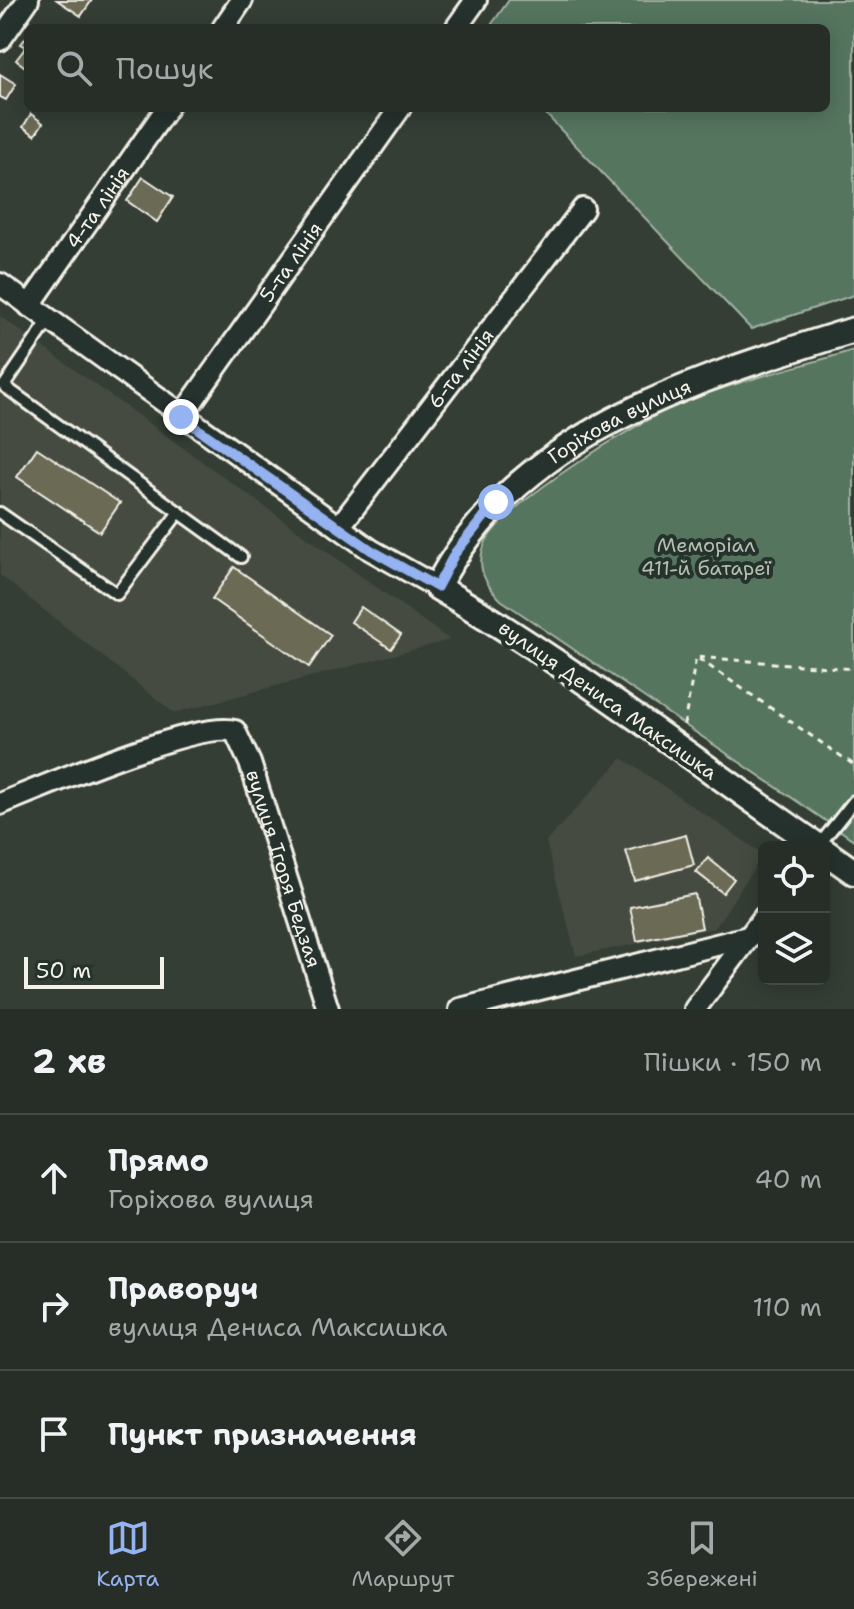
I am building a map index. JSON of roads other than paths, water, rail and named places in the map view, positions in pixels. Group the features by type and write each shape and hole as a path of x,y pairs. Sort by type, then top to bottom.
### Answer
{"street":[{"path":"0,40 28,0"},
{"path":"226,24 242,0"},
{"path":"459,24 476,0"},
{"name":"4-та лінія","path":"29,306 164,112"},
{"name":"5-та лінія","path":"181,417 397,112"},
{"name":"6-та лінія","path":"339,527 583,209"},
{"name":"вулиця Дениса Максишка","path":"0,284 181,417 371,550 529,641 680,752 809,841"},
{"name":"Горіхова вулиця","path":"437,587 455,553 496,502 587,437 649,401 715,374 854,330"},
{"name":"вулиця Ігоря Бедзая","path":"0,804 102,763 176,740 214,729 235,731 250,763 328,1009"},
{"path":"830,855 854,872"},
{"path":"695,1009 758,924"},
{"path":"460,1009 748,937"}],"lane":[{"path":"49,320 2,385 241,557"},
{"path":"0,513 117,594 179,512"},
{"path":"823,841 854,801"}],"park label":[{"name":"Меморіал 411-й батареї","path":"706,556"}]}
